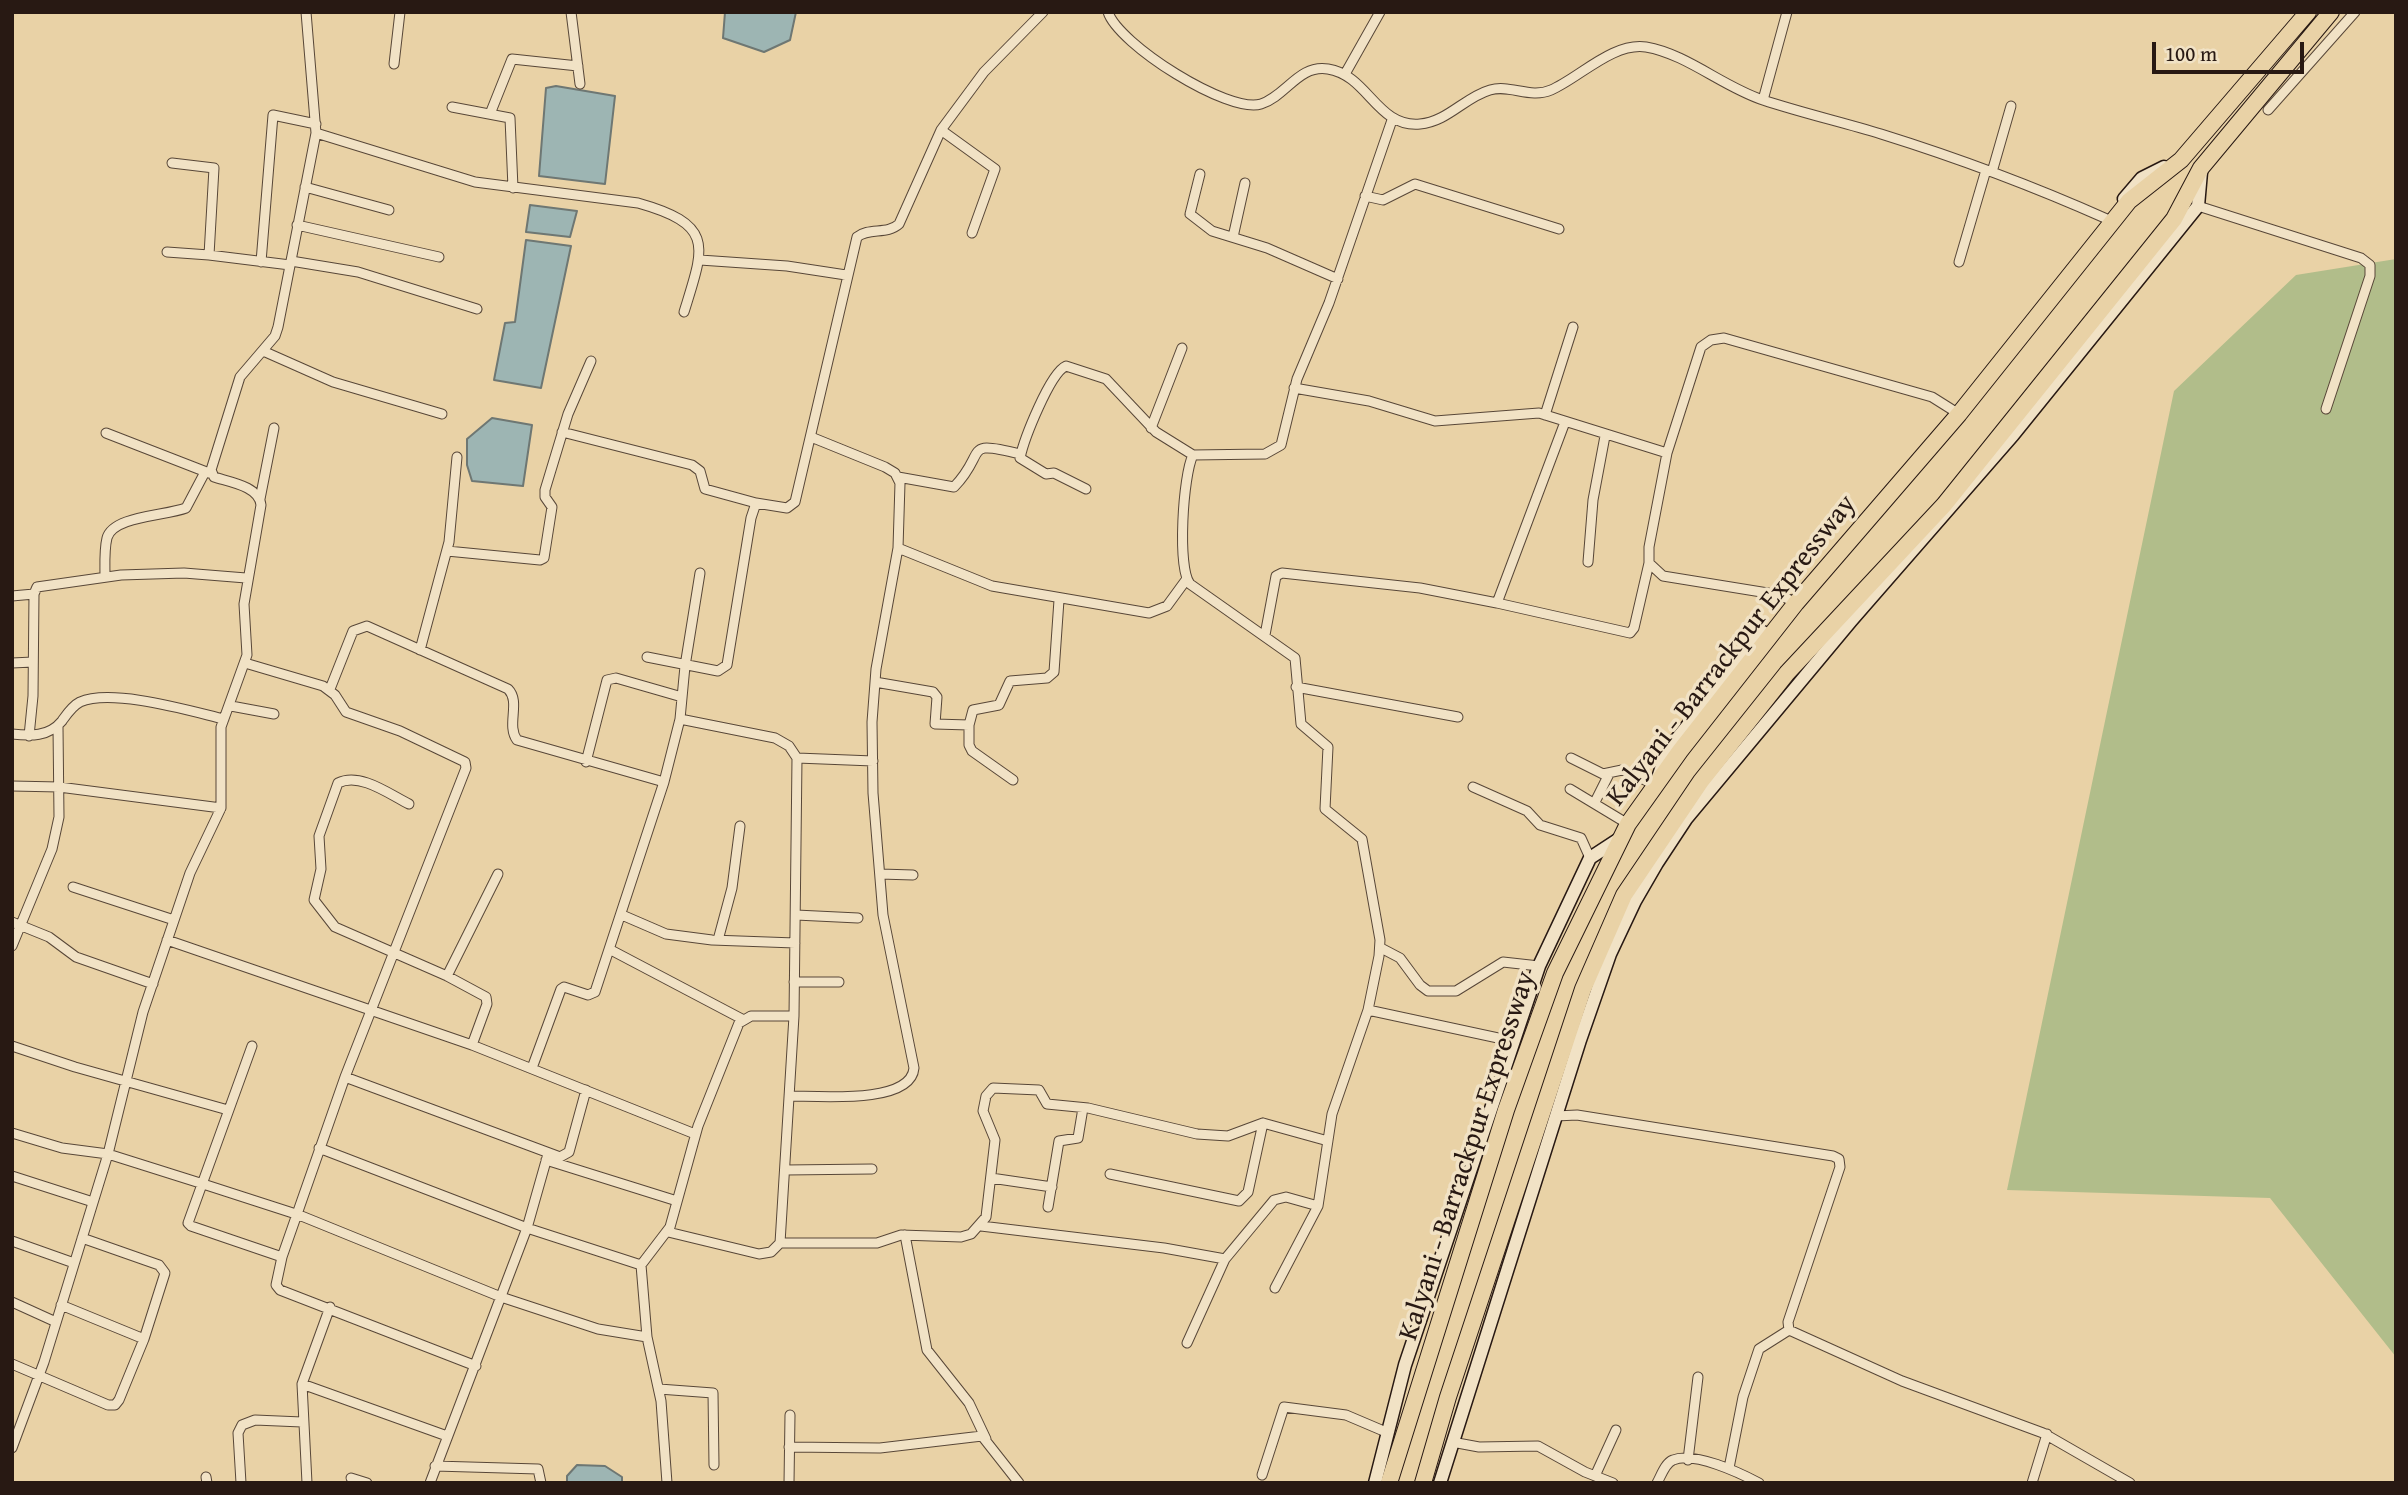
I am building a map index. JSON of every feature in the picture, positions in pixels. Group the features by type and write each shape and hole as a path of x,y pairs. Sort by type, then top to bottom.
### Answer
{"highway":[{"name":"Kalyani - Barrackpur Expressway","path":"1390,1483 1506,1110 1556,973 1628,824 1794,600 1956,412 2129,201 2181,160 2308,12"},
{"name":"Kalyani - Barrackpur Expressway","path":"1423,1483 1452,1385 1583,989 1624,895 1701,780 1787,673 2009,434 2174,219 2201,168 2331,12"}],"street":[{"path":"105,577 106,541 111,530 124,522 167,515 186,508 208,473 234,389 247,366 263,351 278,327 316,129 306,12"},
{"path":"394,64 400,12"},
{"path":"571,12 580,84"},
{"path":"1108,12 1113,23 1165,66 1246,105 1267,101 1314,69 1328,69 1345,74 1392,120 1413,124 1430,122 1491,90 1541,93 1620,50 1638,46 1667,53 1763,100 1879,134 1989,171 2107,219"},
{"path":"1345,74 1380,12"},
{"path":"1763,100 1787,12"},
{"path":"2268,110 2355,12"},
{"path":"562,432 692,465 700,471 705,489 756,503 791,506 811,437 846,275 859,234 891,230 899,224 941,130 984,72 1037,14"},
{"path":"490,114 512,59 578,66"},
{"path":"1959,262 2011,106"},
{"path":"452,107 510,118 513,188"},
{"path":"261,262 273,115 465,180 638,203 660,210 693,228 700,242 700,260 684,312"},
{"path":"1086,489 1057,474 1046,474 1021,461 1020,454 1049,386 1058,371 1066,366 1106,379 1151,428 1193,455 1265,454 1277,450 1283,439 1294,388 1338,279 1392,120"},
{"path":"941,130 995,169 972,233"},
{"path":"1265,635 1276,576 1282,573 1420,588 1627,634 1634,628 1649,563 1649,547 1667,453 1701,347 1717,338 1924,395 1956,412 2141,178 2181,160"},
{"path":"172,163 214,168 209,255"},
{"path":"1440,1483 1610,954 1635,901 1686,819 2198,206 2201,168"},
{"path":"1200,174 1190,214 1207,229 1268,248 1338,279"},
{"path":"1233,237 1245,183"},
{"path":"1365,196 1382,200 1415,184 1559,229"},
{"path":"305,187 389,210"},
{"path":"2198,206 2361,258 2370,265 2370,276 2326,409"},
{"path":"297,225 439,257"},
{"path":"167,252 365,273 477,309"},
{"path":"700,260 787,266 846,275"},
{"path":"1545,415 1573,327"},
{"path":"1151,428 1182,348"},
{"path":"263,351 340,385 442,414"},
{"path":"447,551 540,561 544,558 552,507 545,497 545,490 562,432 591,361"},
{"path":"1294,388 1369,401 1435,421 1529,412 1667,453"},
{"path":"1497,603 1565,422"},
{"path":"12,1448 16,1427 56,1322 108,1154 126,1080 167,940 190,873 221,808 224,719 245,663 246,578 274,428"},
{"path":"106,433 253,491 260,499"},
{"path":"1588,562 1594,500 1605,436"},
{"path":"811,437 875,462 898,477 954,487 979,448 987,446 1020,454"},
{"path":"898,548 981,583 1059,600 1149,613 1167,606 1186,580 1183,533 1193,455"},
{"path":"421,650 447,551 454,511 457,457"},
{"path":"790,1096 874,1096 908,1080 913,1073 884,922 873,761 878,646 898,548 898,477"},
{"path":"646,657 718,671 727,665 756,503"},
{"path":"1649,563 1655,571 1671,578 1794,600"},
{"path":"29,736 34,594 41,585 105,577 184,573 246,578"},
{"path":"532,1068 561,989 593,993 622,915 664,782 680,719 685,666 700,573"},
{"path":"1186,580 1295,658 1301,724 1328,747 1325,809 1362,839 1381,948 1368,1010 1335,1101 1318,1206 1275,1288"},
{"path":"12,596 34,594"},
{"path":"1013,779 972,751 969,746 973,710 999,705 1010,681 1047,678 1054,672 1059,600"},
{"path":"330,689 353,631 359,626 367,626 512,693 512,732 517,740 586,762 664,782"},
{"path":"12,663 33,662"},
{"path":"245,663 330,689 346,712 412,737 464,762 466,768 345,1077 275,1278 280,1290 330,1307 476,1366"},
{"path":"586,762 607,680 616,678 682,696"},
{"path":"875,682 933,692 937,700 935,724 970,725"},
{"path":"1296,687 1458,717"},
{"path":"12,946 23,925 52,849 59,817 58,727 71,709 90,700 157,703 224,719"},
{"path":"231,706 274,714"},
{"path":"668,1232 759,1254 771,1252 780,1243 794,1016 797,758 789,746 775,738 680,719"},
{"path":"12,734 29,736 58,727"},
{"path":"797,758 873,761"},
{"path":"1571,758 1609,774 1622,770 1656,785"},
{"path":"1595,802 1609,774"},
{"path":"409,804 358,780 346,779 338,783 318,842 321,869 314,896 316,903 335,928 447,976 487,998 472,1045"},
{"path":"12,786 59,787 221,808"},
{"path":"1473,787 1527,811 1540,825 1581,838 1590,858"},
{"path":"1570,789 1628,824"},
{"path":"718,940 732,888 740,826"},
{"path":"1375,1483 1386,1432 1512,1041 1539,967 1590,858 1619,839"},
{"path":"447,976 498,874"},
{"path":"880,874 913,875"},
{"path":"73,887 174,920"},
{"path":"622,915 658,932 718,940 795,943"},
{"path":"796,915 858,918"},
{"path":"12,922 49,937 76,957 153,984"},
{"path":"167,940 472,1045 695,1134"},
{"path":"1381,948 1400,958 1420,985 1428,991 1455,991 1503,962 1539,967"},
{"path":"609,949 742,1019 758,1015 794,1016"},
{"path":"794,982 838,982"},
{"path":"1368,1010 1512,1041"},
{"path":"667,1483 659,1389 647,1337 641,1265 668,1232 695,1134 718,1072 742,1019"},
{"path":"12,1046 228,1110"},
{"path":"252,1046 200,1183 189,1225 282,1257"},
{"path":"345,1077 547,1157 677,1201"},
{"path":"547,1157 560,1157 569,1152 586,1090"},
{"path":"780,1243 881,1243 905,1235 961,1237 981,1226 986,1217 995,1140 983,1114 990,1090 1039,1090 1045,1103 1083,1108 1190,1133 1224,1137 1263,1123 1328,1141"},
{"path":"1048,1207 1059,1141 1078,1138 1083,1108"},
{"path":"1556,1116 1577,1115 1839,1159 1840,1167 1788,1322 1789,1330"},
{"path":"1110,1174 1239,1201 1248,1192 1263,1123"},
{"path":"12,1133 52,1146 108,1154 200,1183 299,1215 501,1297 598,1329 647,1337"},
{"path":"319,1148 527,1228 641,1265"},
{"path":"430,1483 527,1228 547,1157"},
{"path":"786,1170 872,1169"},
{"path":"12,1176 93,1202"},
{"path":"991,1178 1052,1187"},
{"path":"1187,1343 1225,1259 1274,1200 1286,1197 1318,1206"},
{"path":"981,1226 1164,1248 1225,1259"},
{"path":"905,1235 910,1275 919,1297 927,1350 969,1403 987,1439 1019,1483"},
{"path":"12,1364 108,1405 115,1405 144,1339 164,1281 164,1270 159,1265 82,1238"},
{"path":"12,1241 74,1263"},
{"path":"12,1302 56,1322"},
{"path":"61,1306 144,1339"},
{"path":"307,1483 302,1384 330,1307"},
{"path":"1789,1330 1902,1381 2047,1434 2130,1483"},
{"path":"1729,1468 1743,1397 1759,1349 1789,1330"},
{"path":"1688,1460 1698,1377"},
{"path":"302,1384 447,1436"},
{"path":"659,1389 713,1393 714,1465"},
{"path":"1262,1475 1284,1406 1346,1415 1386,1432"},
{"path":"789,1483 790,1415"},
{"path":"241,1483 238,1433 242,1425 255,1420 302,1423"},
{"path":"1595,1476 1616,1430"},
{"path":"2032,1483 2047,1434"},
{"path":"789,1447 880,1448 977,1436 987,1439"},
{"path":"1452,1442 1479,1447 1538,1446 1613,1483"},
{"path":"1657,1483 1668,1463 1678,1459 1729,1468 1738,1478 1759,1483"},
{"path":"435,1466 538,1468 541,1483"},
{"path":"351,1478 367,1483"}],"green space":[{"path":"2396,259 2396,1357 2270,1198 2007,1190 2174,391 2296,275"}],"water":[{"path":"725,12 796,12 790,40 764,52 723,38"},
{"path":"556,86 615,96 605,184 539,176 546,88"},
{"path":"530,205 577,211 570,237 526,232"},
{"path":"526,240 571,246 541,388 494,380 505,323 515,322"},
{"path":"492,418 532,425 523,486 472,481 467,465 467,439"},
{"path":"577,1465 605,1466 622,1477 622,1483 567,1483 567,1476"}]}
